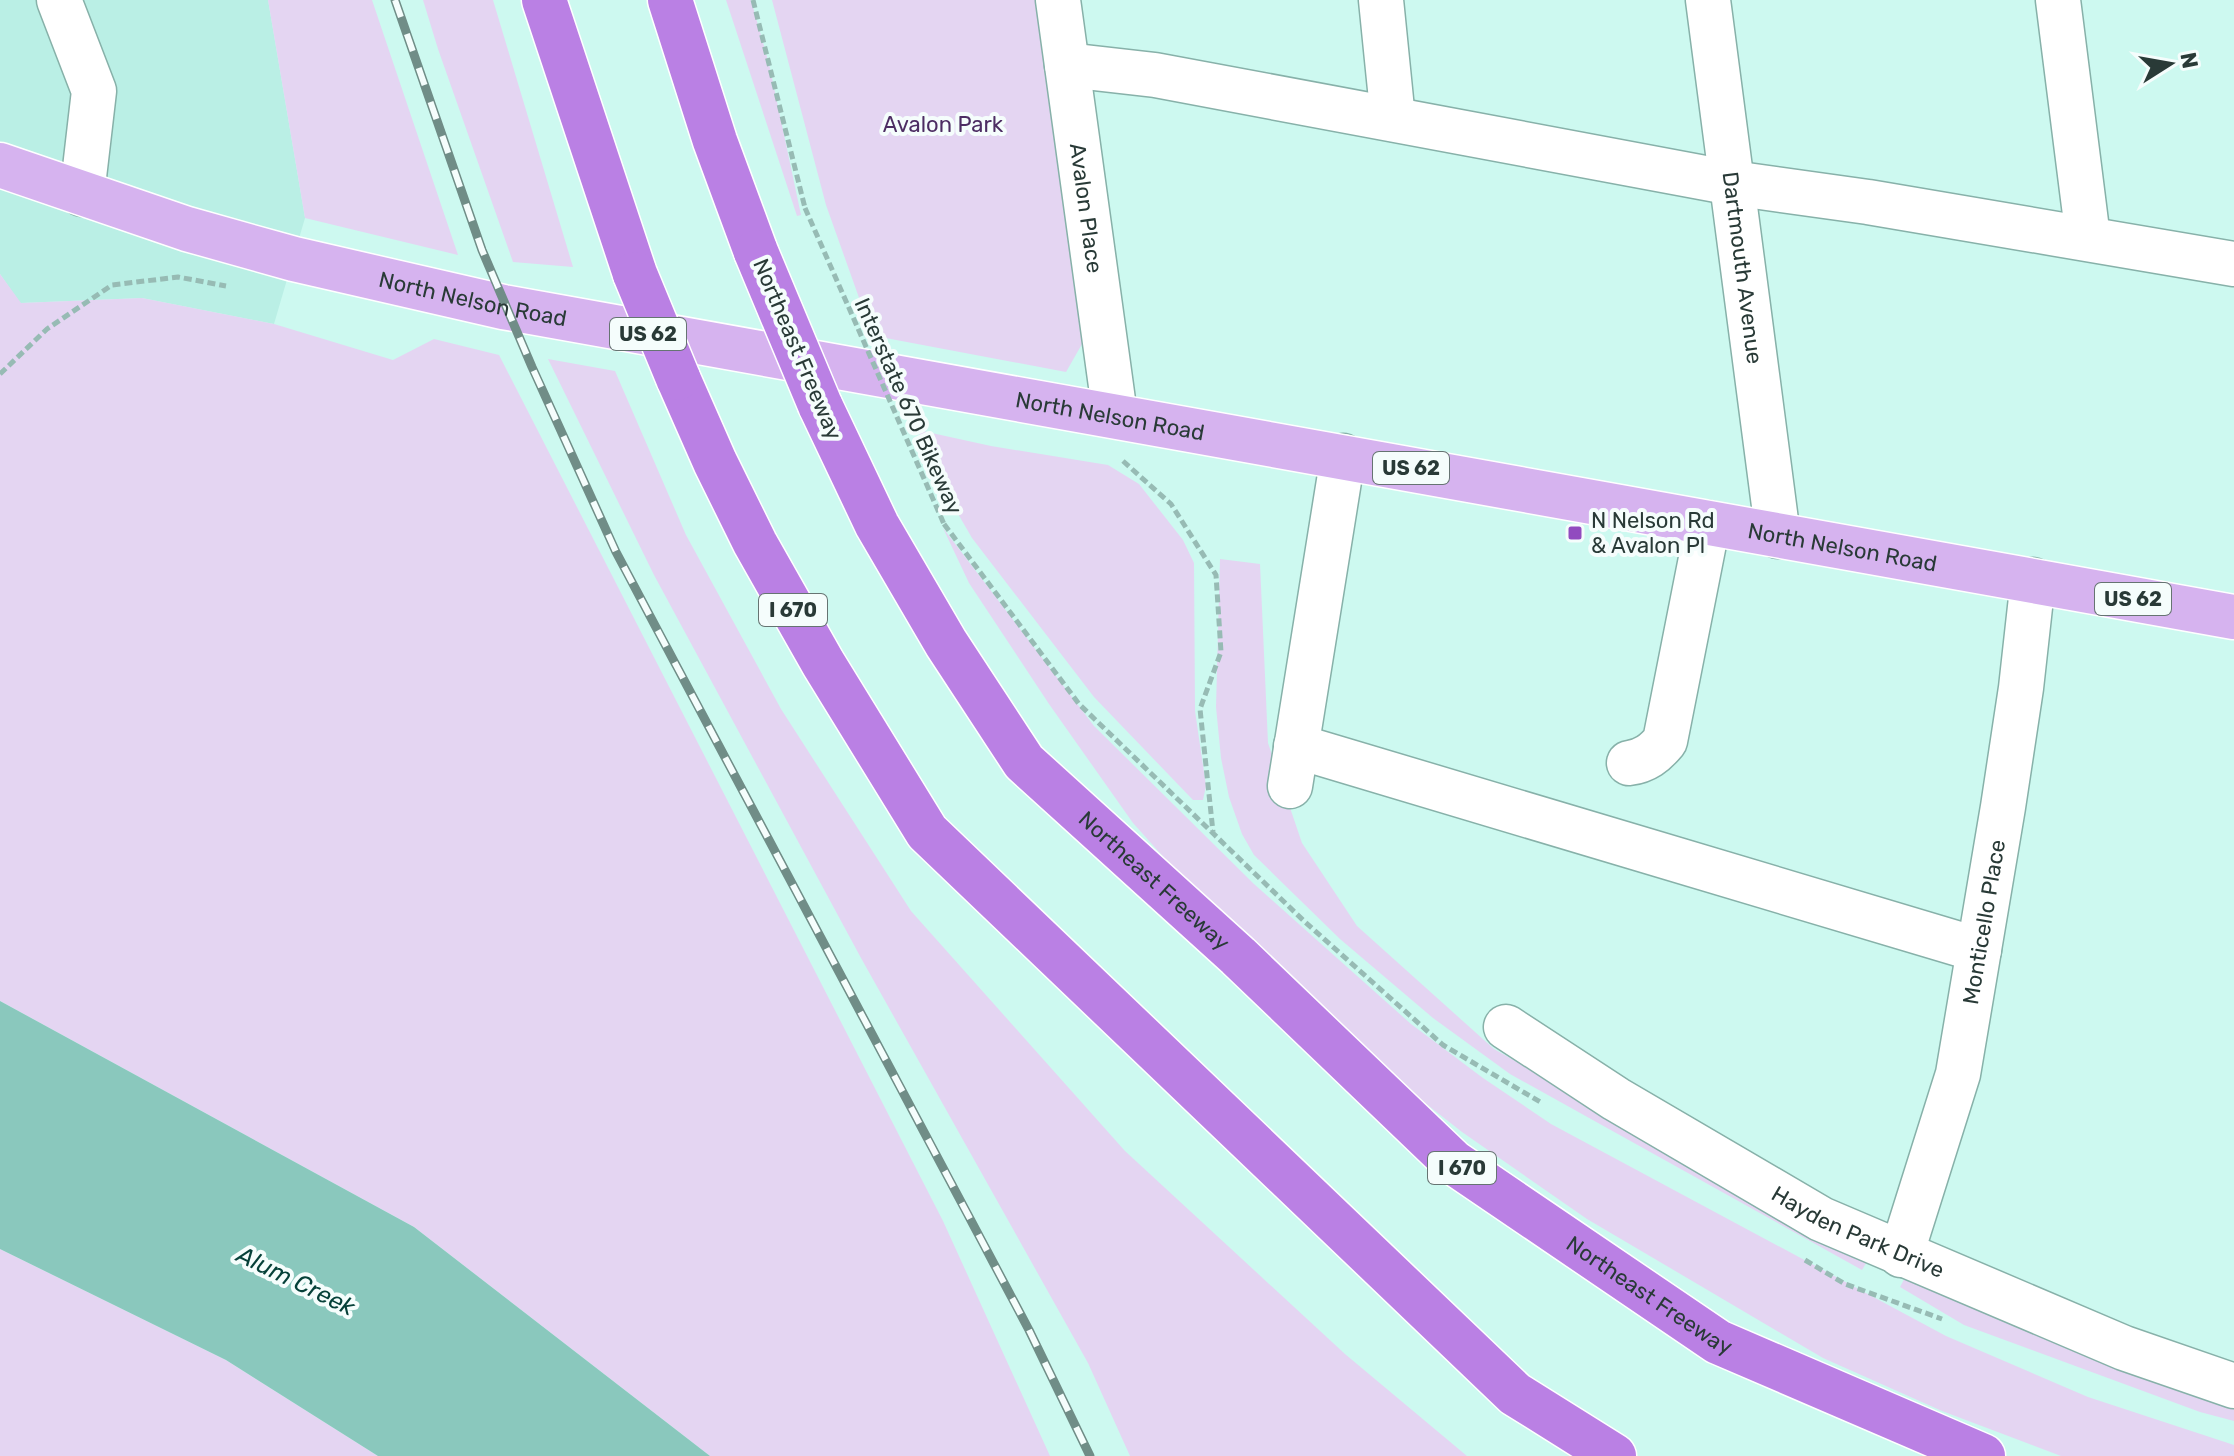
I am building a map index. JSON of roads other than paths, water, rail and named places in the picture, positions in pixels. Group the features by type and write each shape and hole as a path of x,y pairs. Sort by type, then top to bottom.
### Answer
{"highway":[{"name":"I 670","path":"544,0 635,274 715,462 755,543 823,663 927,832 1515,1394 1614,1456"},
{"name":"Northeast Freeway","path":"670,0 715,141 756,252 820,405 877,525 946,643 1024,762 1238,956 1453,1162 1718,1342 1983,1456"}],"main road":[{"name":"North Nelson Road","path":"0,165 187,229 294,259 503,307 2234,617"}],"street":[{"path":"59,0 94,91 82,194"},
{"name":"Avalon Place","path":"1058,0 1115,415"},
{"path":"1381,0 1393,119"},
{"name":"Dartmouth Avenue","path":"1708,0 1778,536"},
{"path":"2058,0 2088,238"},
{"path":"1067,65 1155,75 1732,183 1868,202 2234,264"},
{"path":"1343,456 1293,766 1979,950"},
{"path":"1629,763 1639,762 1654,753 1665,741 1708,523"},
{"name":"Monticello Place","path":"1901,1255 1958,1074 2021,688 2033,580"},
{"name":"Hayden Park Drive","path":"1506,1027 1616,1099 1821,1219 2124,1348 2234,1386"}],"water":[{"name":"Alum Creek","path":"0,1001 414,1227 710,1456 378,1456 226,1360 0,1249"}],"railway":[{"path":"395,0 482,250 616,552 1029,1330 1090,1456"}],"place":[{"name":"N Nelson Rd & Avalon Pl","path":"1575,533"}],"park label":[{"name":"Avalon Park","path":"943,124"}]}
